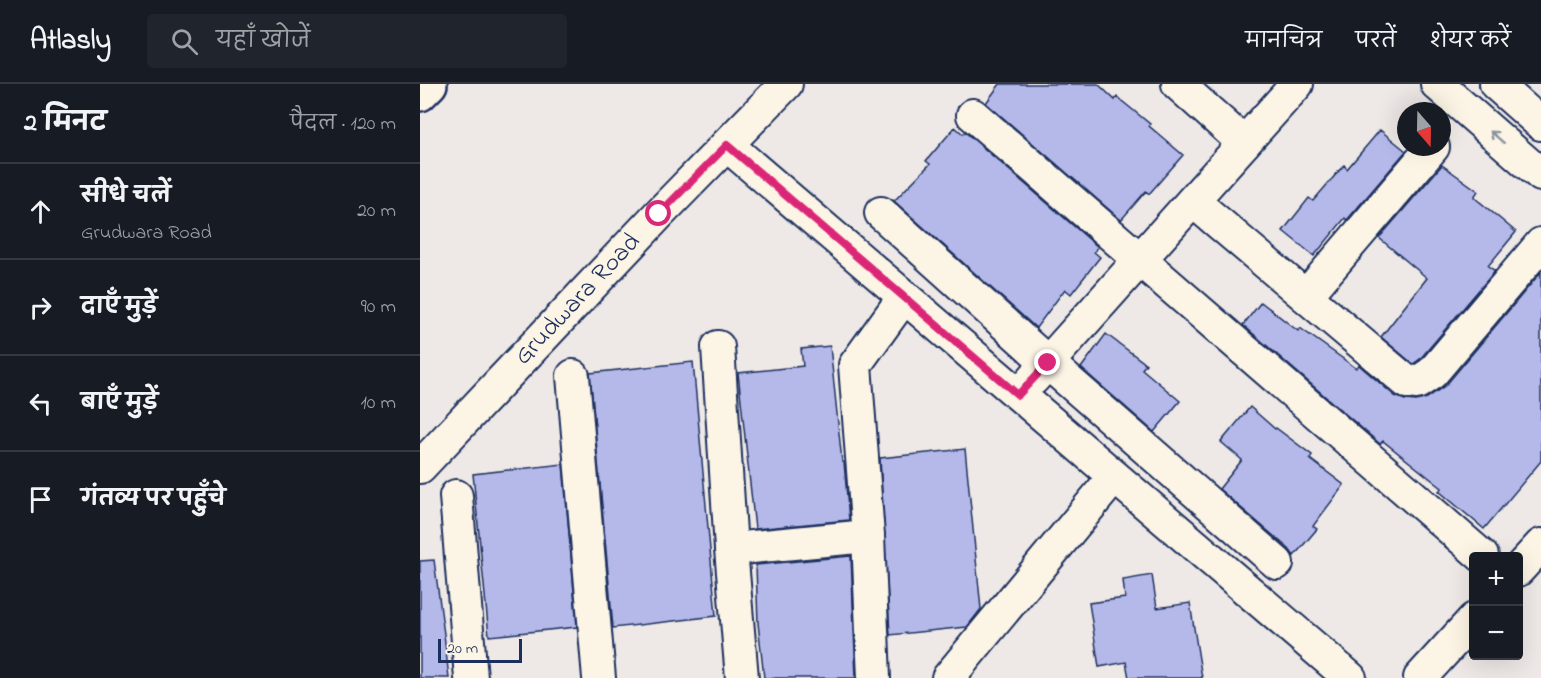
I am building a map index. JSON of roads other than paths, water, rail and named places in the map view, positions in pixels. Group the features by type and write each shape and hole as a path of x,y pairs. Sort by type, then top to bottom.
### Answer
{"highway":[{"path":"420,94 430,84"}],"street":[{"name":"Grudwara Road","path":"420,467 659,214 786,84"},
{"path":"1178,84 1244,143"},
{"path":"1018,395 1297,84"},
{"path":"1437,84 1541,176"},
{"path":"1496,84 1541,124"},
{"path":"973,116 1477,552"},
{"path":"727,145 1350,678"},
{"path":"1306,296 1425,156"},
{"path":"1193,201 1407,382 1417,383 1432,373 1541,244"},
{"path":"881,213 1277,563"},
{"path":"874,678 868,536 855,365 904,297"},
{"path":"718,347 742,678"},
{"path":"573,376 599,678"},
{"path":"948,678 1114,477"},
{"path":"456,496 471,678"},
{"path":"731,549 868,536"},
{"path":"1523,565 1541,546"},
{"path":"1420,678 1469,623"}]}
